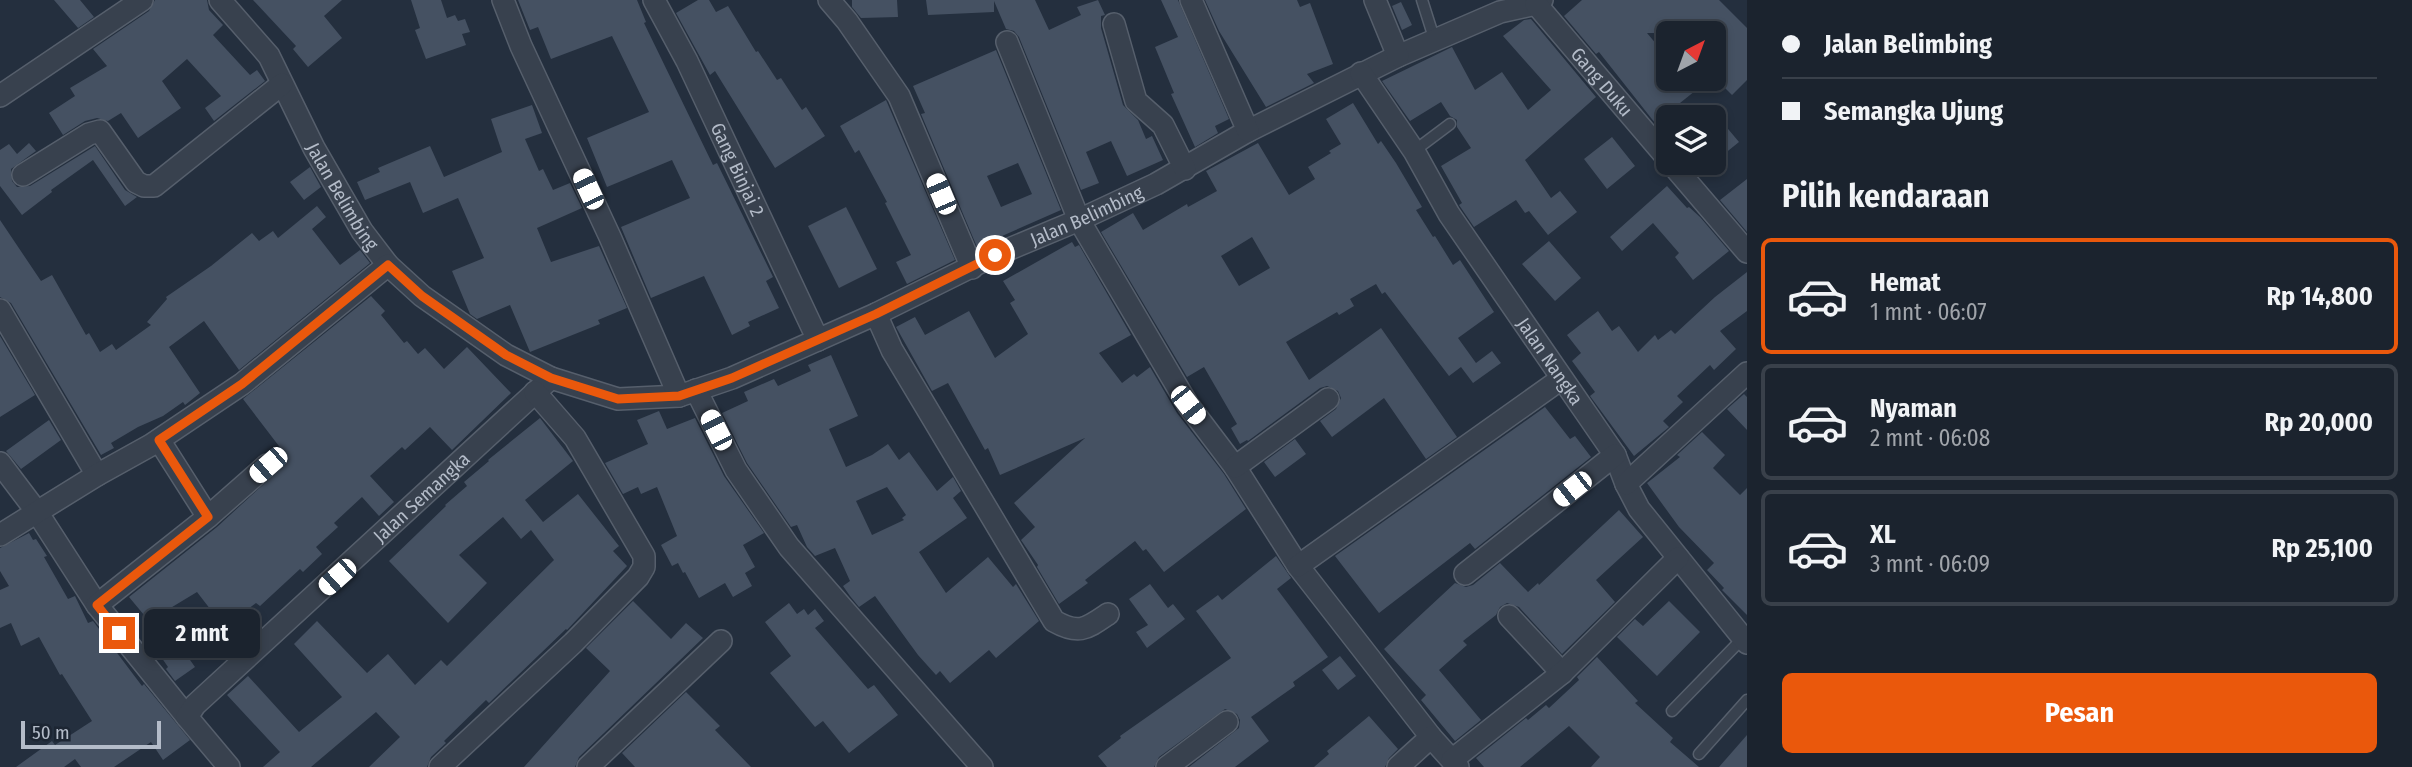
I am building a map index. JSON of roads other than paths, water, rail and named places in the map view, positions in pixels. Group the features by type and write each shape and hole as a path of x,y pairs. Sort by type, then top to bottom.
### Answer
{"street":[{"path":"0,96 142,0"},
{"name":"Jalan Belimbing","path":"220,0 269,56 314,148 362,231 388,265 422,296 506,355 551,378 618,399 687,393 732,378 876,314 995,255 1079,220 1185,169 1248,131 1398,56 1500,12 1539,2"},
{"path":"503,0 521,46 610,237 687,393 789,547 982,767"},
{"name":"Gang Binjai 2","path":"654,0 687,61 818,340"},
{"path":"829,0 846,11 900,96 972,268"},
{"path":"1191,0 1248,131"},
{"path":"1375,0 1398,56"},
{"name":"Gang Duku","path":"1539,2 1656,145"},
{"path":"1114,24 1136,101 1163,125 1185,169"},
{"path":"1007,41 1079,220 1188,405 1235,467 1298,566 1455,764 1562,673 1678,558"},
{"name":"Jalan Nangka","path":"1362,73 1414,151 1449,214 1615,455 1626,485 1639,509 1745,640"},
{"path":"23,176 89,134 100,131 136,182 144,186 154,186 282,84"},
{"name":"Gang Duku","path":"1681,175 1747,252"},
{"path":"0,535 159,440 242,384 388,265"},
{"path":"0,310 97,475"},
{"path":"876,314 892,350 1054,621 1076,630 1084,629 1108,614"},
{"path":"1626,485 1747,373"},
{"name":"Jalan Semangka","path":"187,717 195,705 551,378"},
{"path":"1298,566 1561,379"},
{"path":"440,767 573,643 638,578 644,567 644,556 579,445 535,393"},
{"path":"1235,467 1328,400"},
{"path":"159,440 208,517"},
{"path":"1465,574 1615,455"},
{"path":"0,463 37,512 97,605 229,767"},
{"path":"97,605 208,517 268,465"},
{"path":"1509,616 1562,673"},
{"path":"588,767 721,641"},
{"path":"1167,767 1227,722"},
{"path":"1398,767 1431,737"}],"lane":[{"path":"1422,0 1436,41"},
{"path":"1414,151 1450,124"},
{"path":"1672,711 1745,640"},
{"path":"1699,754 1747,700"}]}
